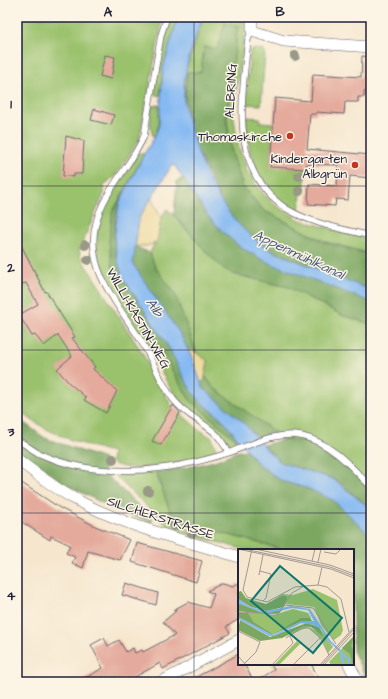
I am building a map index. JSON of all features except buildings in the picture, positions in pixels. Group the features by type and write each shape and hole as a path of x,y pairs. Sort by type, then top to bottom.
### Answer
{"street":[{"name":"ALBRING","path":"252,17 252,31"},
{"path":"252,31 284,41 371,47"},
{"name":"SILCHERSTRASSE","path":"17,459 74,499 104,513 133,525 238,556"},
{"path":"161,682 238,641"},
{"path":"350,665 358,682"}],"lane":[{"name":"WILLI-KASTIN-WEG","path":"167,17 161,35 144,136 139,148 111,188 99,214 94,235 94,256 103,279 142,342 173,399 192,418 216,434 227,449 226,453"},
{"name":"ALBRING","path":"252,31 248,39 241,110 244,145 253,172 263,187 275,200 288,209 319,223 371,236"},
{"path":"17,440 39,454 79,467 105,470 142,470 182,465 267,440 293,435 324,443 356,471 371,487"}],"green space":[{"path":"17,17 163,17 139,140 116,175 104,185 104,193 79,250 81,258 141,351 171,405 198,429 212,438 217,451 194,459 163,466 132,468 120,466 111,462 112,452 74,441 50,431 27,417 17,408"},
{"path":"169,17 178,17 163,68 160,96 154,94"},
{"path":"204,17 247,17 233,112 238,145 247,171 259,189 275,205 300,220 371,240 371,254 324,241 263,210 243,187 232,153 227,119 231,83 227,102 184,101 185,72"},
{"path":"225,23 238,27 226,119 232,153 243,187 263,210 324,242 371,255 371,290 272,251 244,231 224,208 197,150 189,123 185,100 187,72 201,72 204,47 217,49"},
{"path":"250,50 263,50 265,53 261,105 246,104"},
{"path":"159,105 159,125 154,138 150,118 151,110 152,106"},
{"path":"246,117 260,118 260,122 273,123 270,166 306,169 304,193 301,193 299,211 285,204 264,185 252,160"},
{"path":"138,153 144,154 112,213 159,345 174,374 190,400 240,443 231,445 192,414 176,395 147,344 112,290 99,261 97,230 99,220 108,199"},
{"path":"183,178 207,215 240,247 267,262 371,302 371,324 344,316 288,287 233,274 223,268 209,255 174,215 177,181"},
{"path":"124,191 116,215 114,236 116,255 123,273 132,291 168,346 192,390 202,403 224,422 240,443 190,400 159,345 121,287 112,266 109,241 112,213"},
{"path":"167,209 185,229 233,274 288,287 344,316 371,324 371,491 343,463 321,448 309,443 283,440 276,433 214,388 205,376 208,361 196,353 174,292 155,267 150,253 154,244 157,242 161,218"},
{"path":"134,246 150,253 155,267 174,292 195,348 202,372 214,388 276,433 257,438 243,422 203,388 192,358 180,334 133,264"},
{"path":"17,418 45,438 104,459 104,473 153,519 152,523 112,508 65,484 19,451 17,449"},
{"path":"283,440 309,443 321,448 343,463 371,491 371,509 339,482 282,463 263,445"},
{"path":"246,450 259,465 282,481 309,489 333,500 371,536 371,682 368,682 354,653 354,549 278,549 173,520 156,472 207,463"},
{"path":"156,472 173,520 278,549 242,549 170,529 112,473"}],"sand":[{"path":"151,198 161,218 157,242 147,246 135,246 139,218"},
{"path":"188,350 192,350 208,361 204,381 201,382"}],"water":[{"name":"Alb","path":"178,17 203,17 186,68 184,104 197,151 211,185 220,200 243,228 256,240 272,251 371,290 371,302 267,262 240,247 207,215 175,166 172,165 139,218 133,264 180,334 192,358 203,388 243,422 271,454 282,463 333,479 371,509 371,536 333,500 309,489 282,481 259,465 221,418 202,403 192,392 169,348 122,276 114,239 119,204 144,154 154,138 159,125 163,68"}],"place":[{"name":"Thomaskirche","path":"290,136"},
{"name":"Kindergarten Albgrün","path":"355,165"}],"water label":[{"name":"Appenmühlkanal","path":"299,254"}]}
